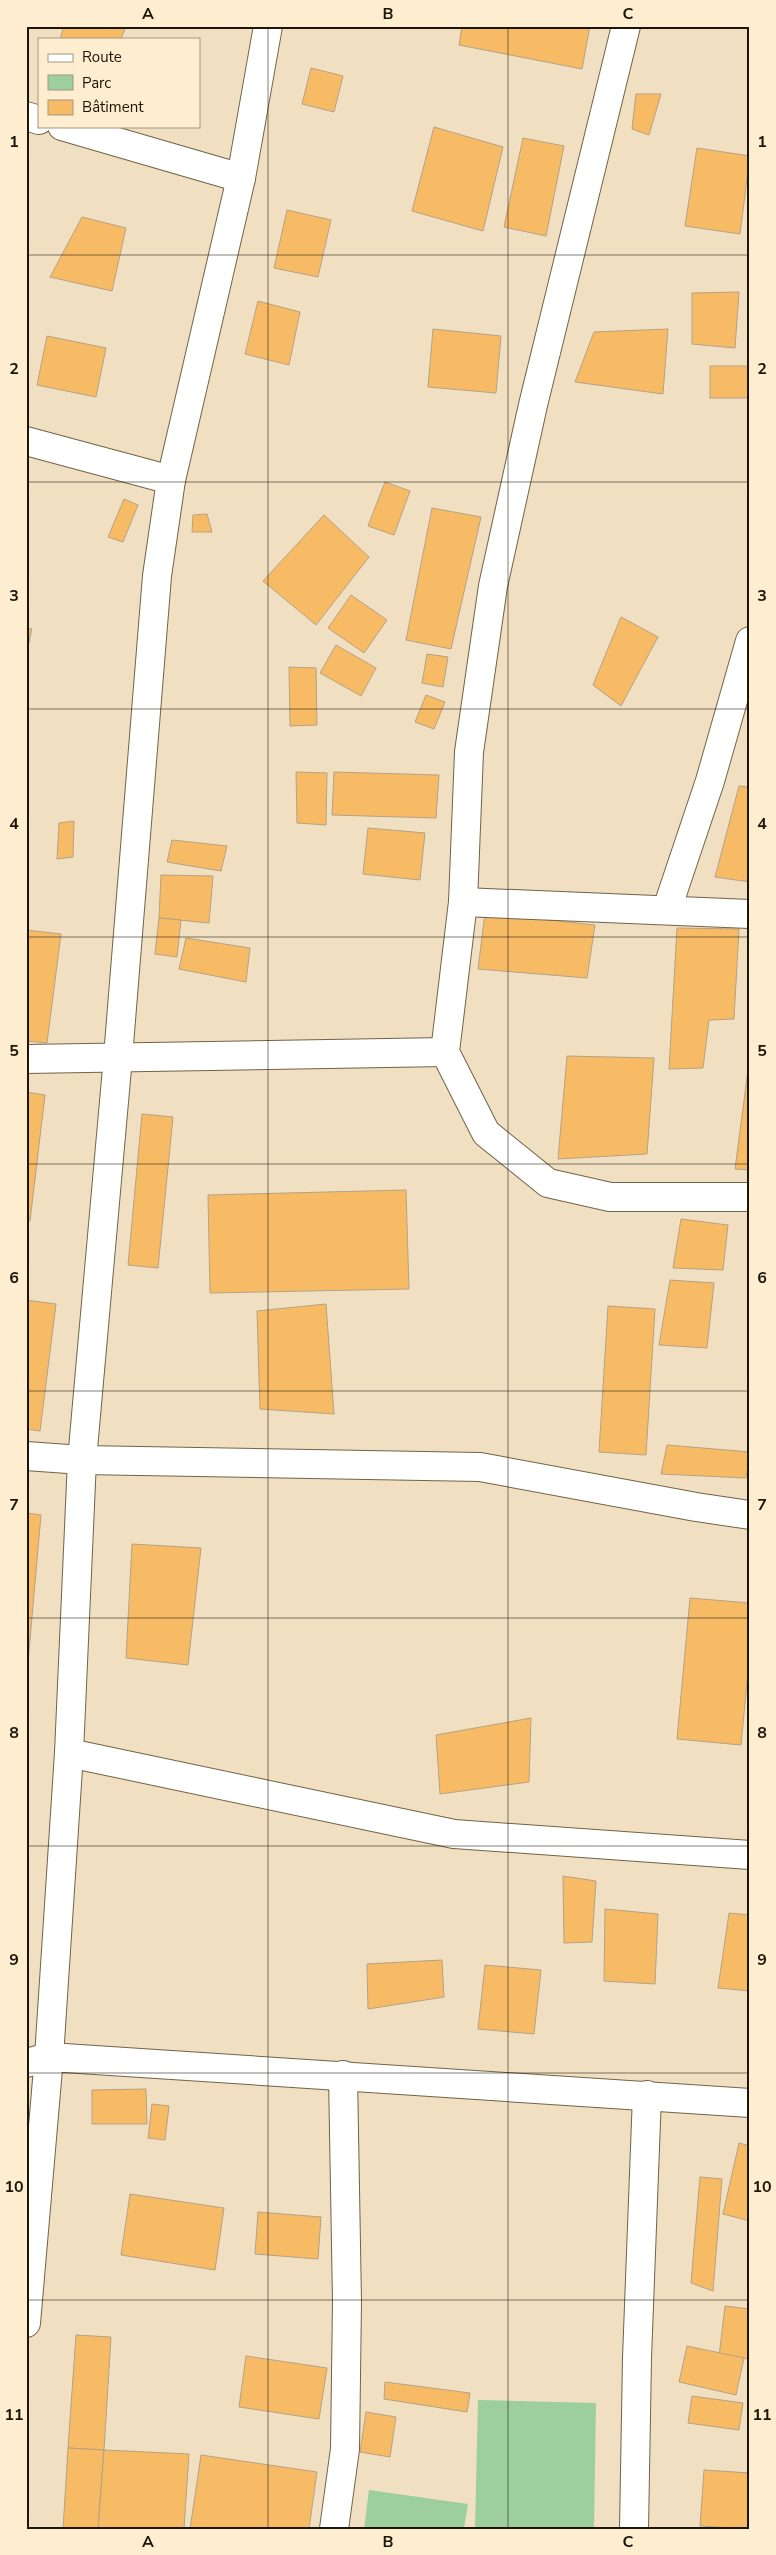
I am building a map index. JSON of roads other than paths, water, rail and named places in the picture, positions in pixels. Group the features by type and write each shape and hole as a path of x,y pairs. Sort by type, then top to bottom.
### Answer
{"street":[{"path":"26,2323 38,2060 69,1753 82,1460 118,1057 147,678 157,576 171,480 241,178 268,26"},
{"path":"626,26 533,405 493,586 469,752 463,902 445,1052 486,1133 548,1183 610,1197 750,1197"},
{"path":"26,116 38,120"},
{"path":"69,128 241,178"},
{"path":"26,442 171,480"},
{"path":"667,909 710,780 750,641"},
{"path":"463,902 667,909 750,914"},
{"path":"26,1059 445,1052"},
{"path":"26,1456 82,1460 480,1467 696,1507 750,1514"},
{"path":"69,1753 454,1834 750,1855"},
{"path":"38,2060 343,2075 750,2103"},
{"path":"334,2529 345,2449 347,2302 343,2075"},
{"path":"634,2529 637,2358 647,2095"}]}
